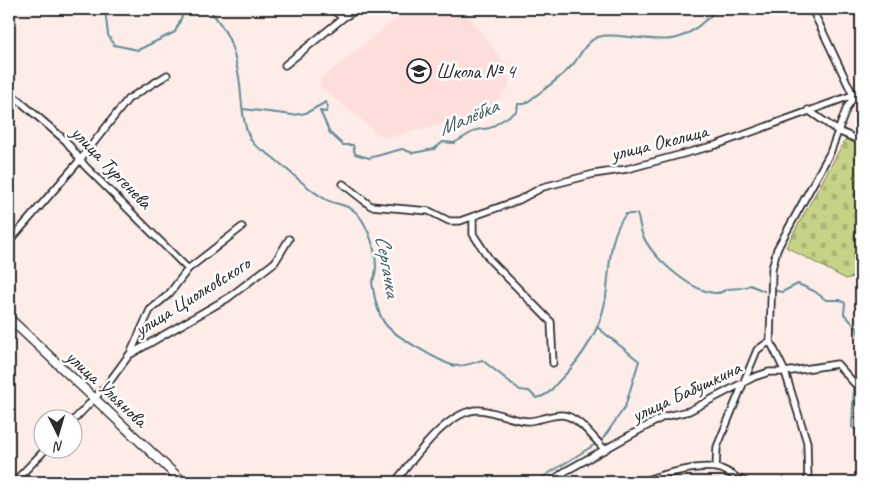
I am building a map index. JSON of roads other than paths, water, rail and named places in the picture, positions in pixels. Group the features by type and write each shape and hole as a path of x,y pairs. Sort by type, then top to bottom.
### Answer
{"main road":[{"name":"улица Ульянова","path":"9,318 183,482"}],"street":[{"path":"332,9 343,18"},
{"path":"285,65 343,18 358,9"},
{"path":"812,9 853,95"},
{"path":"9,242 80,160 128,99 167,75"},
{"path":"808,482 807,442 785,372 770,341 772,269 777,250 830,153 853,95 861,87"},
{"name":"улица Тургенева","path":"9,92 66,141 80,160 188,269"},
{"name":"улица Околица","path":"343,184 371,206 429,211 449,221 472,218 519,200 543,187 594,174 627,169 706,148 853,95"},
{"path":"808,110 838,131 861,141"},
{"path":"472,218 474,234 490,260 551,322 553,363"},
{"name":"улица Циолковского","path":"82,412 95,399 129,355 150,310 169,294 188,269 242,227"},
{"name":"улица Циолковского","path":"129,355 228,298 275,262 289,239"},
{"path":"716,468 717,447 757,350 770,341"},
{"name":"улица Бабушкина","path":"551,482 564,472 663,417 690,411 754,377 769,372 785,372 837,364 861,388"},
{"path":"395,482 431,440 456,415 467,410 480,410 526,421 562,415 572,418 604,450"},
{"path":"14,482 37,458"},
{"path":"640,482 662,473 716,468 746,482"}],"waterway":[{"name":"Сергачка","path":"105,9 108,35 114,45 138,50 175,32 184,12 189,9"},
{"name":"Сергачка","path":"209,9 226,33 235,56 244,120 253,143 318,195 328,201 350,208 359,216 373,244 376,266 372,282 380,316 391,330 437,359 459,366 482,360 520,390 529,391 536,398 548,393 583,353 599,323 607,291 612,245 615,234 626,214 637,214 641,231 648,245 664,264 685,281 696,287 717,293 750,285 764,291"},
{"name":"Малёбка","path":"243,109 293,115 306,113 326,102 328,107 326,112 320,111 330,133 343,145 353,145 355,154 369,158 402,149 413,153 434,149 443,142 454,143 476,130 490,128 517,111 518,104 525,104 551,84 575,62 587,44 598,37 610,35 658,40 678,38 695,28 718,9"},
{"name":"Сергачка","path":"776,291 782,292 798,284 814,291 826,300 840,300 845,303 844,314 857,328 860,339 856,382"},
{"path":"535,482 602,440 625,407 639,361 597,327"},
{"name":"Сергачка","path":"854,386 852,427 861,434"}],"place":[{"name":"Школа № 4","path":"419,71"}]}
